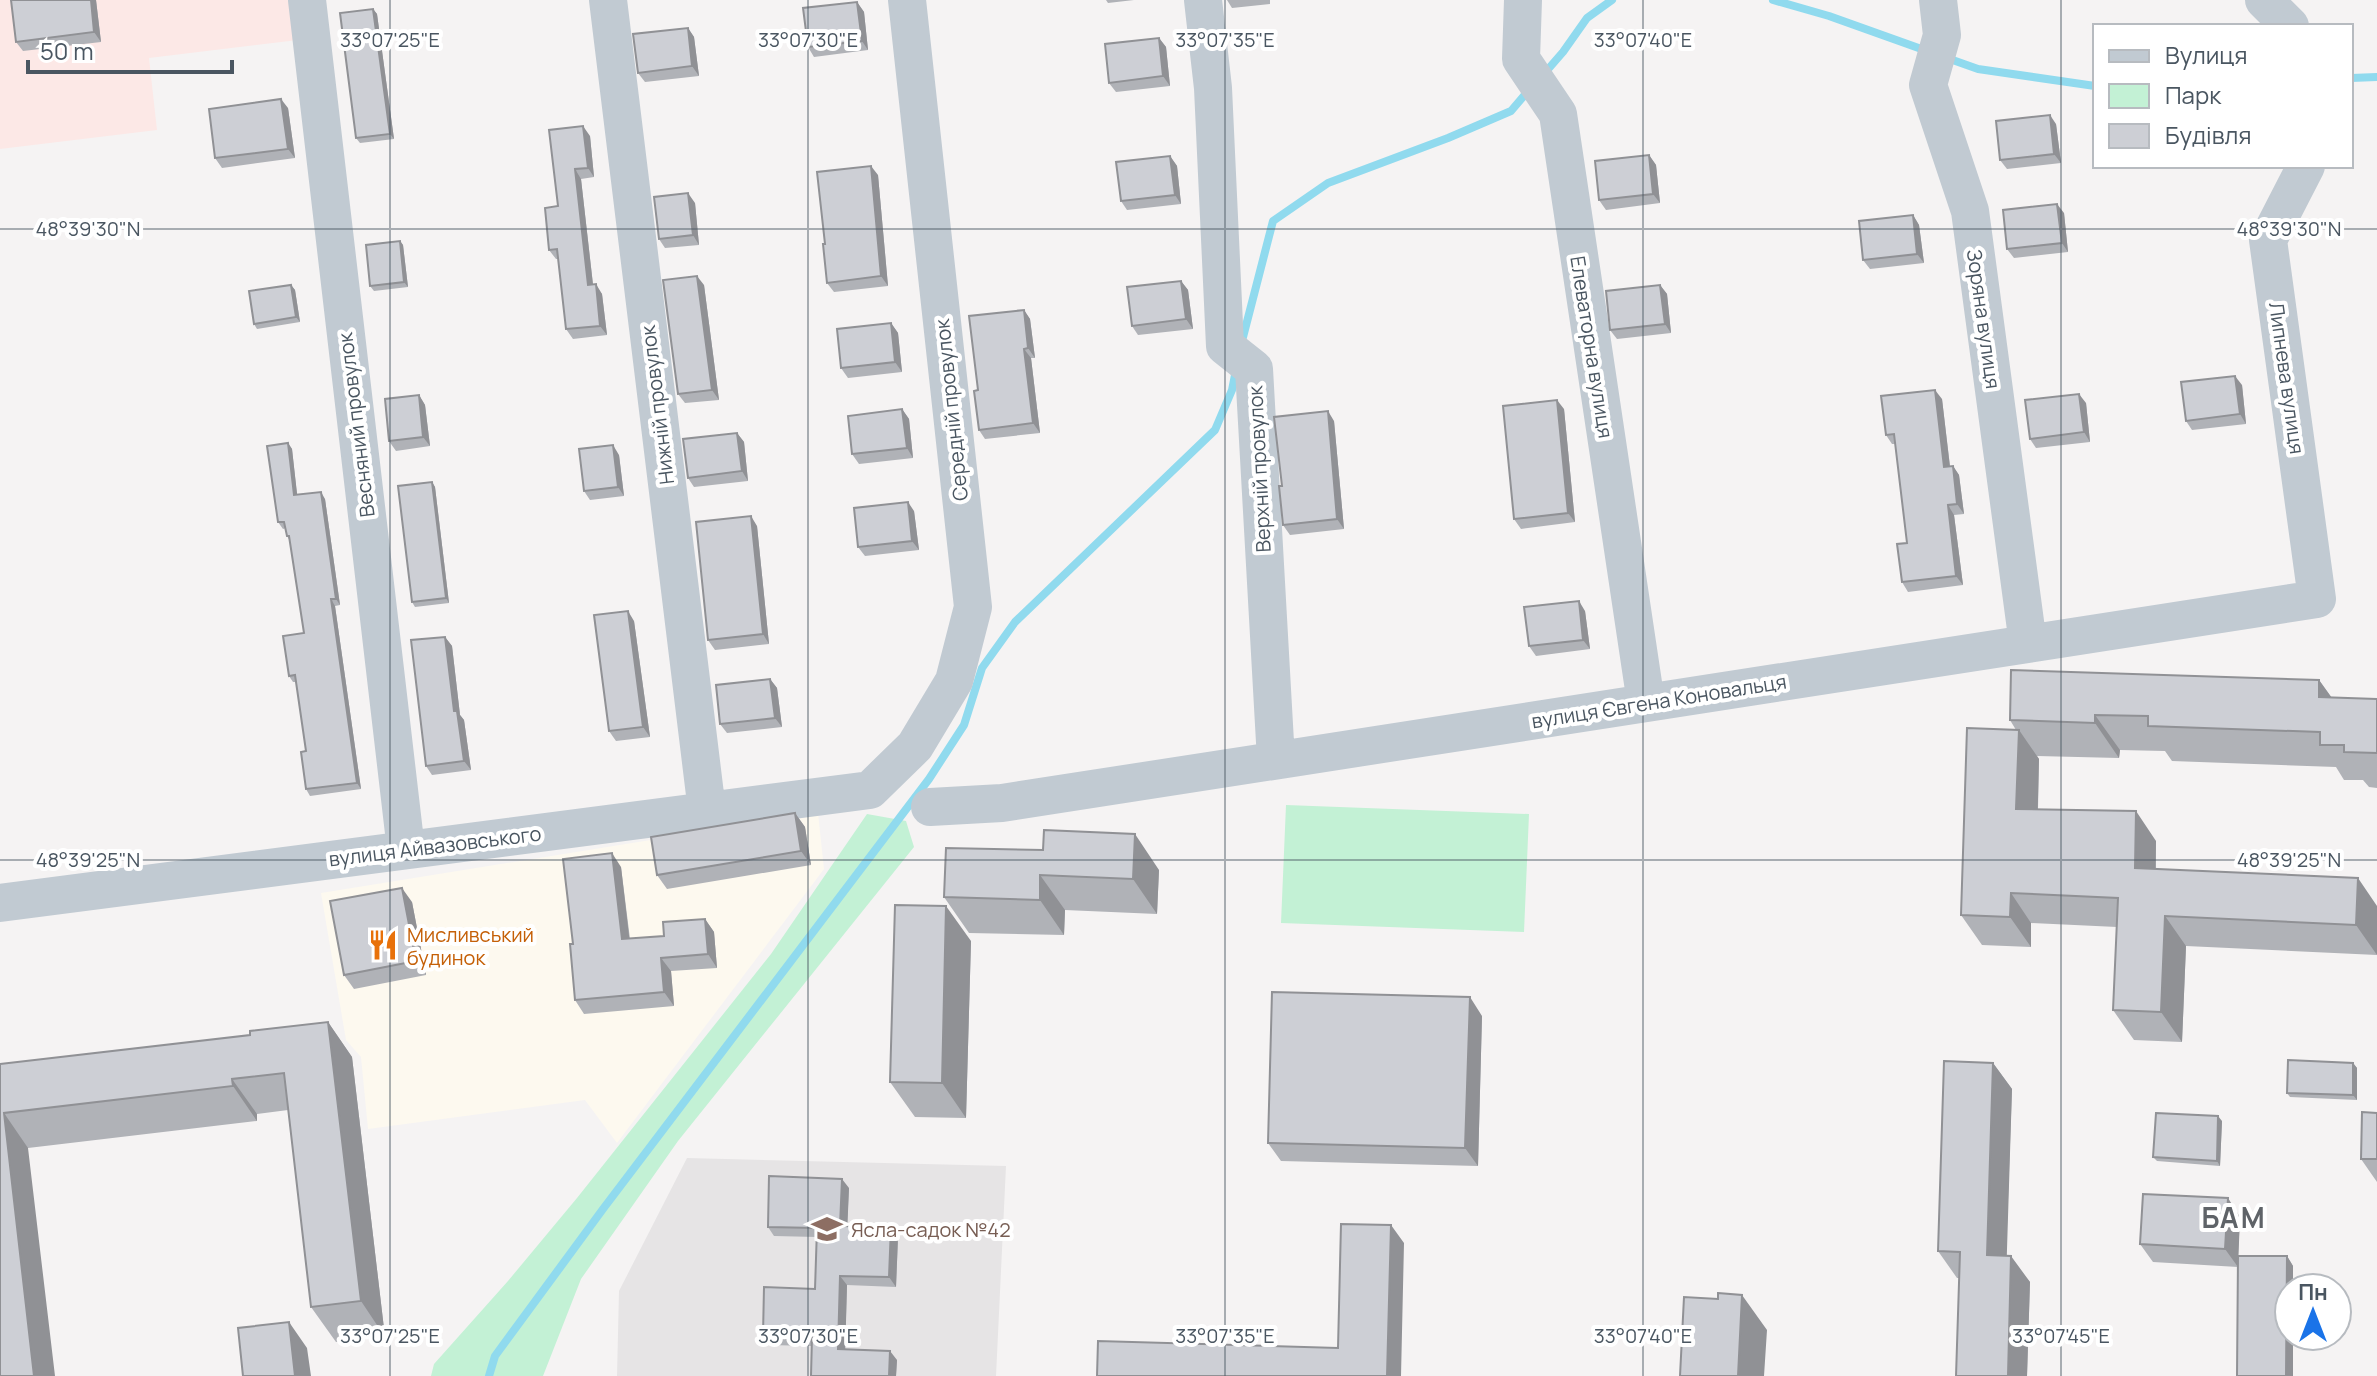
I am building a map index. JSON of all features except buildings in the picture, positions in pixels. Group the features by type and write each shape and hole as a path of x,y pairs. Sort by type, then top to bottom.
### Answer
{"street":[{"name":"Весняний провулок","path":"307,0 406,850"},
{"name":"Нижній провулок","path":"608,0 707,811"},
{"name":"Середній провулок","path":"870,790 915,746 954,681 973,607 907,0"},
{"name":"Верхній провулок","path":"1203,0 1213,88 1225,346 1254,369 1276,760"},
{"name":"Елеваторна вулиця","path":"1523,0 1521,59 1558,114 1646,703"},
{"path":"2264,0 2288,24"},
{"name":"Зоряна вулиця","path":"1940,18 1928,85 1970,211 2028,644"},
{"name":"Липнева вулиця","path":"2305,168 2268,240 2317,599"},
{"name":"вулиця Євгена Коновальця","path":"930,807 1002,803 2317,599"},
{"name":"вулиця Айвазовського","path":"0,903 870,790"}],"shaded area":[{"path":"0,0 293,0 298,40 149,58 157,130 0,149"},
{"path":"818,813 824,869 617,1143 585,1100 368,1129 361,1057 346,1040 321,893"},
{"name":"Ясла-садок №42","path":"687,1158 1006,1166 996,1376 617,1376 619,1291"}],"green space":[{"path":"1286,805 1529,814 1524,932 1281,923"},
{"path":"867,814 906,821 914,847 678,1141 581,1279 543,1376 431,1376 434,1364 577,1198 771,954"}],"waterway":[{"path":"1543,75 1587,18 1612,0"},
{"path":"1773,0 1829,16 1927,51"},
{"path":"1947,58 1978,69 2093,86"},
{"path":"2353,78 2377,77"},
{"path":"1242,341 1273,221 1328,183 1511,111 1528,91"},
{"path":"489,1376 495,1356 603,1209 929,779 964,725 982,668 1015,622 1215,430 1232,390 1236,370"}],"place":[{"name":"Мисливський будинок","path":"383,945"},
{"name":"Ясла-садок №42","path":"827,1229"}],"district":[{"name":"БАМ","path":"2234,1217"}]}
